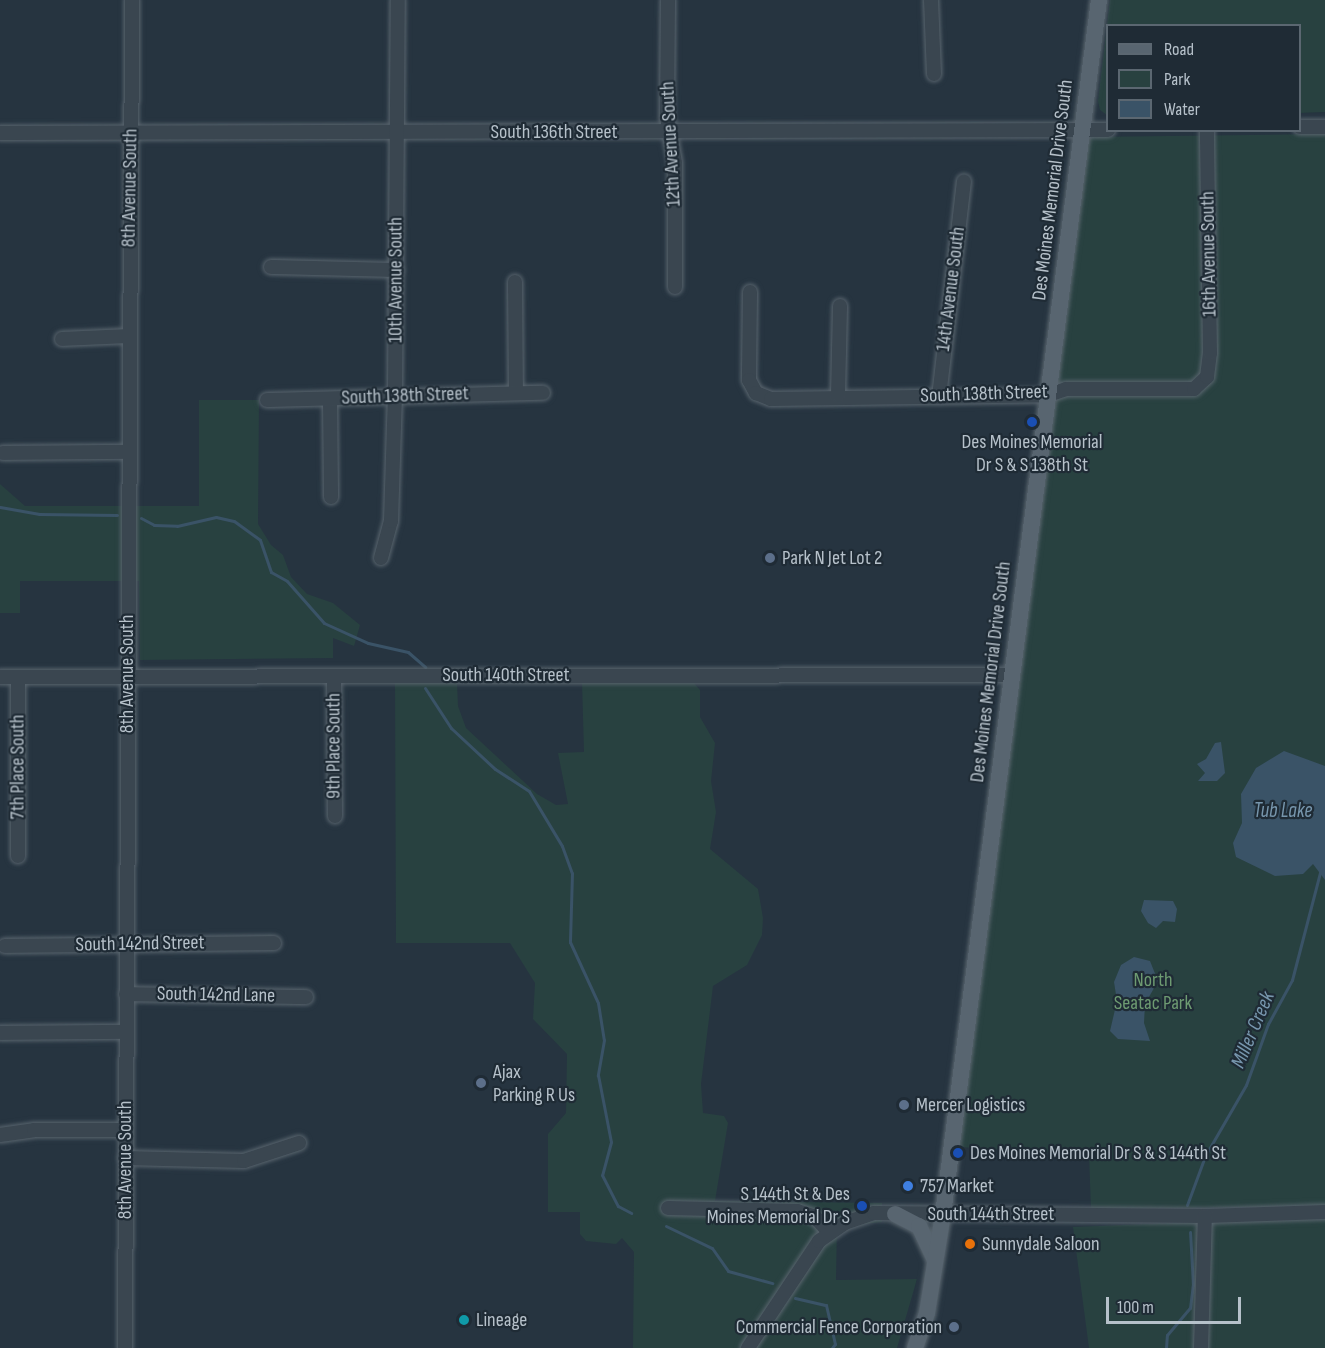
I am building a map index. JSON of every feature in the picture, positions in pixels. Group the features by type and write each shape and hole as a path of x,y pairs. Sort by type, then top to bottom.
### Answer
{"main road":[{"name":"Des Moines Memorial Drive South","path":"915,1348 927,1313 943,1214 1099,0"},
{"path":"895,1214 919,1226 935,1262"}],"street":[{"name":"8th Avenue South","path":"125,1348 128,336 132,0"},
{"name":"10th Avenue South","path":"381,558 391,521 395,395 398,0"},
{"name":"12th Avenue South","path":"668,0 669,132 675,163 675,287"},
{"path":"931,0 934,74"},
{"path":"1301,127 1325,127"},
{"name":"South 136th Street","path":"0,133 1106,130"},
{"name":"16th Avenue South","path":"1207,132 1210,353 1207,377"},
{"name":"14th Avenue South","path":"939,397 963,181"},
{"path":"271,267 397,270"},
{"path":"515,282 516,393"},
{"name":"South 138th Street","path":"750,292 749,380 756,393 782,399 838,395 1048,396 1066,389 1186,391 1207,377"},
{"path":"838,395 840,306"},
{"path":"62,339 128,336"},
{"name":"South 138th Street","path":"267,400 543,393"},
{"path":"330,399 331,497"},
{"path":"3,453 128,452"},
{"name":"9th Place South","path":"334,675 335,816"},
{"name":"South 140th Street","path":"0,677 1011,675"},
{"name":"7th Place South","path":"18,677 18,856"},
{"name":"South 142nd Street","path":"5,946 274,943"},
{"name":"South 142nd Lane","path":"126,994 306,997"},
{"path":"0,1033 125,1032"},
{"path":"0,1135 34,1130 125,1130"},
{"path":"125,1158 244,1161 299,1143"},
{"path":"668,1208 797,1211 815,1217 829,1232"},
{"name":"South 144th Street","path":"748,1348 804,1259 829,1232 858,1217 895,1214 1205,1216 1325,1212"},
{"path":"1201,1348 1205,1216"}],"green space":[{"path":"1110,0 1325,0 1325,112 1301,113 1301,24 1107,24"},
{"path":"1106,34 1106,114 1100,110 1098,101"},
{"name":"North Seatac Park","path":"1325,134 1325,1206 1091,1209 1089,1155 959,1147 1086,137"},
{"path":"199,400 259,400 258,524 271,545 283,555 291,577 307,594 333,603 360,625 354,646 333,638 333,658 140,660 139,581 20,581 20,613 0,613 0,484 25,506 199,506"},
{"path":"395,682 457,682 458,706 466,728 537,794 556,805 568,804 558,753 584,752 582,682 693,682 700,690 700,717 715,743 711,781 716,812 710,849 758,889 763,918 762,935 747,965 713,986 701,1084 703,1113 724,1116 728,1123 715,1201 882,1203 882,1222 837,1227 836,1280 917,1279 897,1348 633,1348 634,1252 622,1238 616,1244 586,1241 580,1234 580,1212 548,1212 548,1134 566,1113 567,1054 533,1019 535,983 510,943 396,943"},
{"path":"1325,1217 1325,1348 1089,1348 1073,1227"}],"water":[{"path":"1221,742 1225,773 1217,781 1198,781 1205,773 1197,764 1206,759 1215,743"},
{"name":"Tub Lake","path":"1284,751 1325,766 1325,880 1313,864 1303,874 1275,876 1236,857 1233,843 1242,823 1241,794 1256,768"},
{"path":"1144,900 1173,901 1177,909 1175,922 1163,921 1156,928 1148,923 1141,911"},
{"path":"1134,957 1150,961 1158,981 1145,1004 1144,1023 1150,1041 1118,1039 1110,1031 1117,1001 1114,982 1121,965"}],"waterway":[{"path":"0,507 39,514 117,515"},
{"path":"141,518 154,525 177,526 216,517 234,521 260,540 271,572 287,581 324,623 368,643 408,652 425,667"},
{"path":"425,688 451,728 495,769 529,791 562,846 572,873 570,942 598,1003 604,1040 598,1075 611,1142 602,1175 618,1206 631,1213"},
{"name":"Miller Creek","path":"1187,1205 1205,1156 1246,1085 1268,1024 1292,980 1321,869"},
{"path":"666,1226 712,1248 728,1271 772,1283"},
{"name":"Miller Creek","path":"1166,1348 1167,1335 1190,1308 1193,1285 1190,1232"},
{"path":"795,1298 826,1305 835,1344 832,1348"}],"place":[{"name":"Des Moines Memorial Dr S & S 138th St","path":"1032,422"},
{"name":"Park N Jet Lot 2","path":"770,558"},
{"name":"Ajax Parking R Us","path":"481,1083"},
{"name":"Mercer Logistics","path":"904,1105"},
{"name":"Des Moines Memorial Dr S & S 144th St","path":"958,1153"},
{"name":"757 Market","path":"908,1186"},
{"name":"S 144th St & Des Moines Memorial Dr S","path":"862,1206"},
{"name":"Sunnydale Saloon","path":"970,1244"},
{"name":"Lineage","path":"464,1320"},
{"name":"Commercial Fence Corporation","path":"954,1327"}]}
